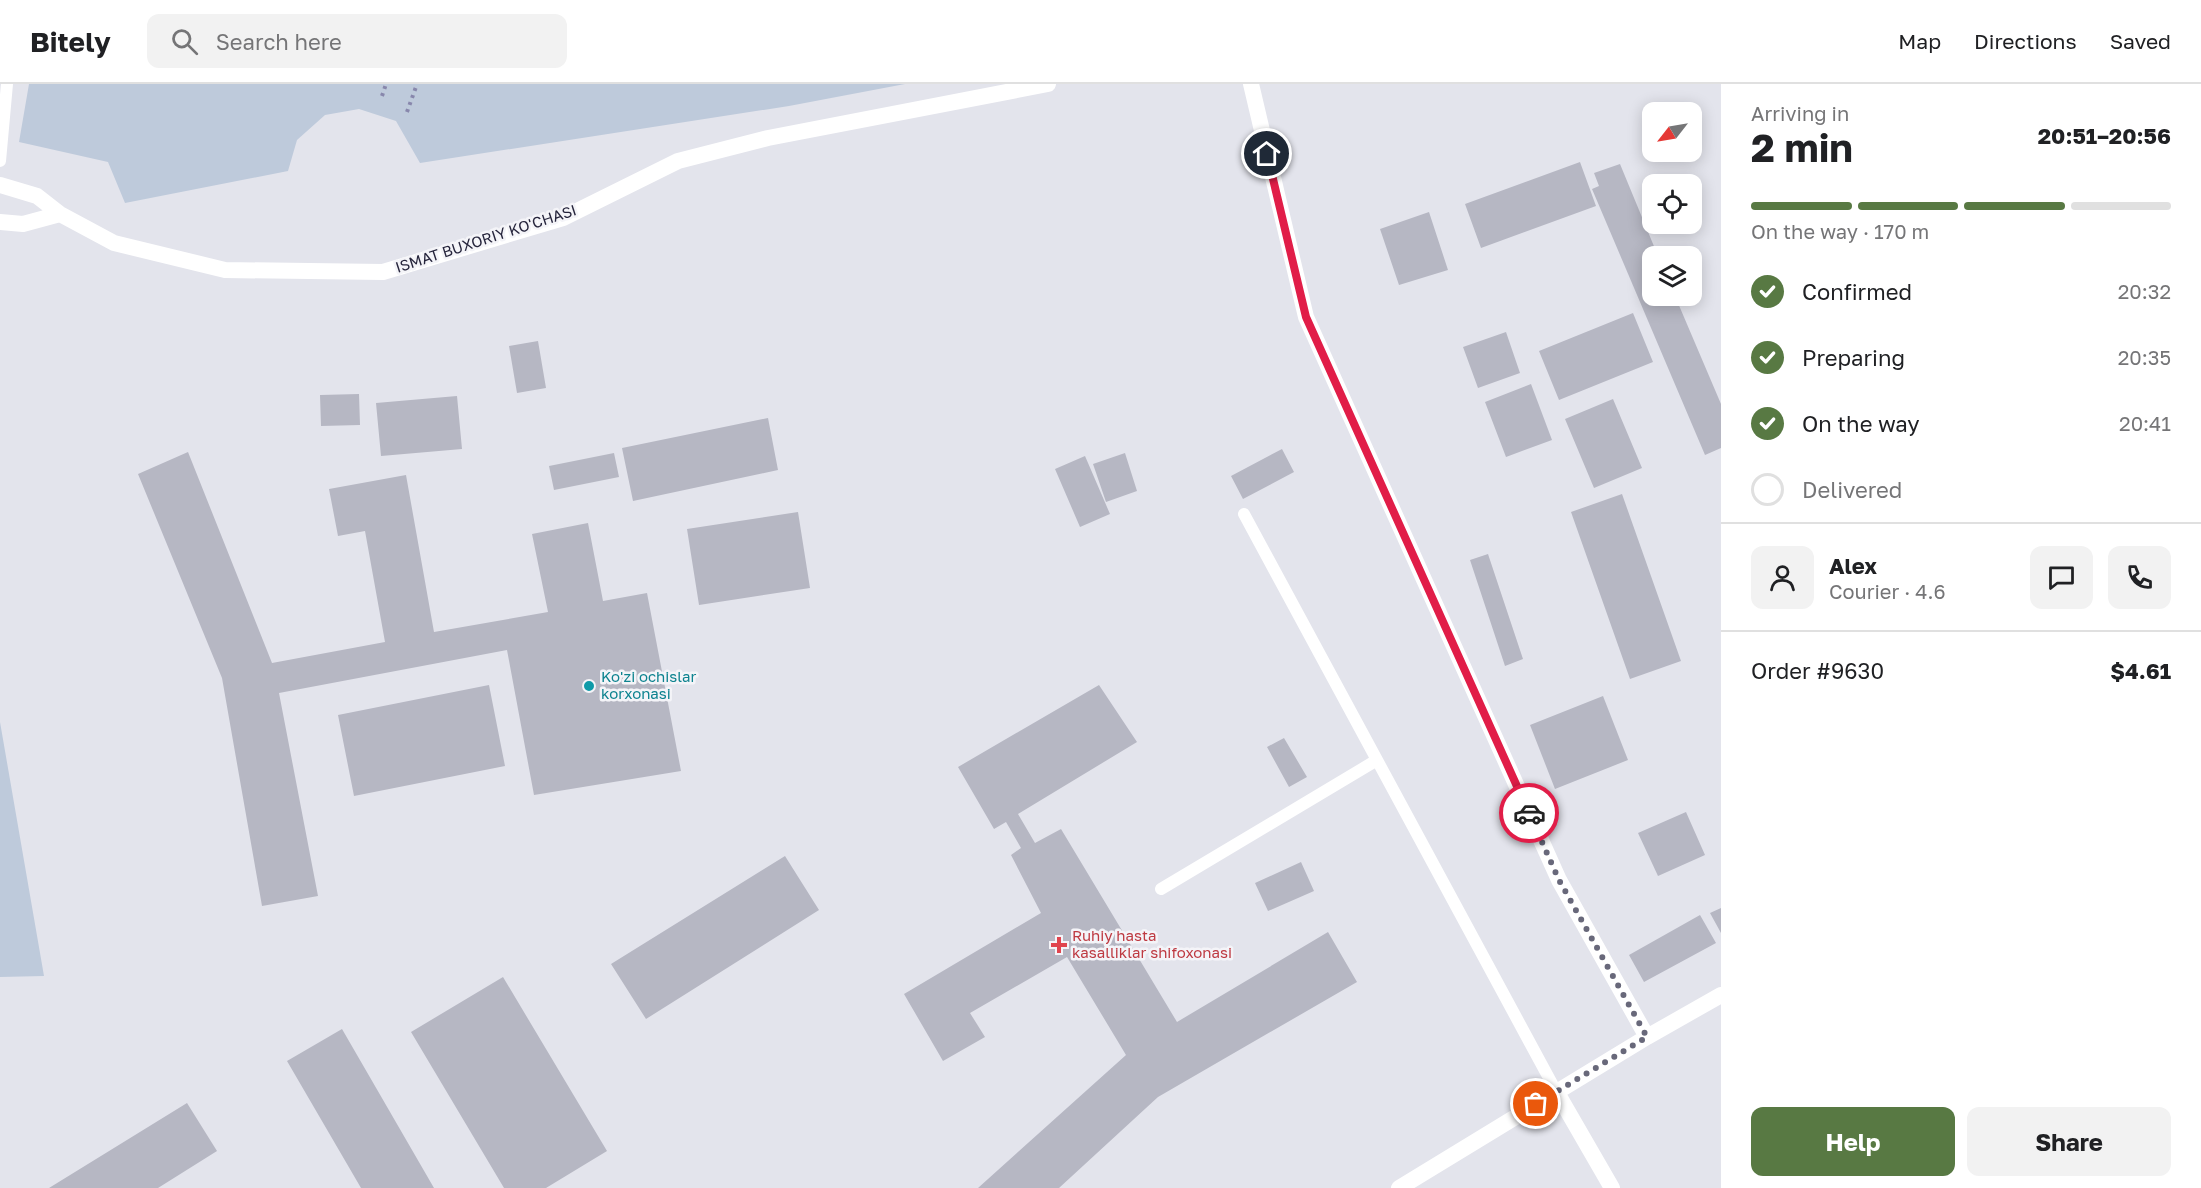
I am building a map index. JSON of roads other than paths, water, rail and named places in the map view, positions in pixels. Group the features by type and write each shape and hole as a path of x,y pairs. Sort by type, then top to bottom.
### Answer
{"street":[{"name":"ISMAT BUXORIY KO'CHASI","path":"0,185 37,196 60,214 114,243 225,270 383,272 564,218 678,161 768,138 1048,84"},
{"path":"1251,84 1306,317 1559,880 1647,1037"},
{"path":"0,222 23,224 60,214"},
{"path":"1399,1188 1647,1037 1721,995"},
{"path":"1556,1092 1612,1188"}],"lane":[{"path":"0,161 7,84"},
{"path":"1244,514 1556,1092"},
{"path":"1161,889 1377,760"}],"place":[{"name":"Ko'zi ochislar korxonasi","path":"589,686"},
{"name":"Ruhiy hasta kasalliklar shifoxonasi","path":"1059,945"}]}
